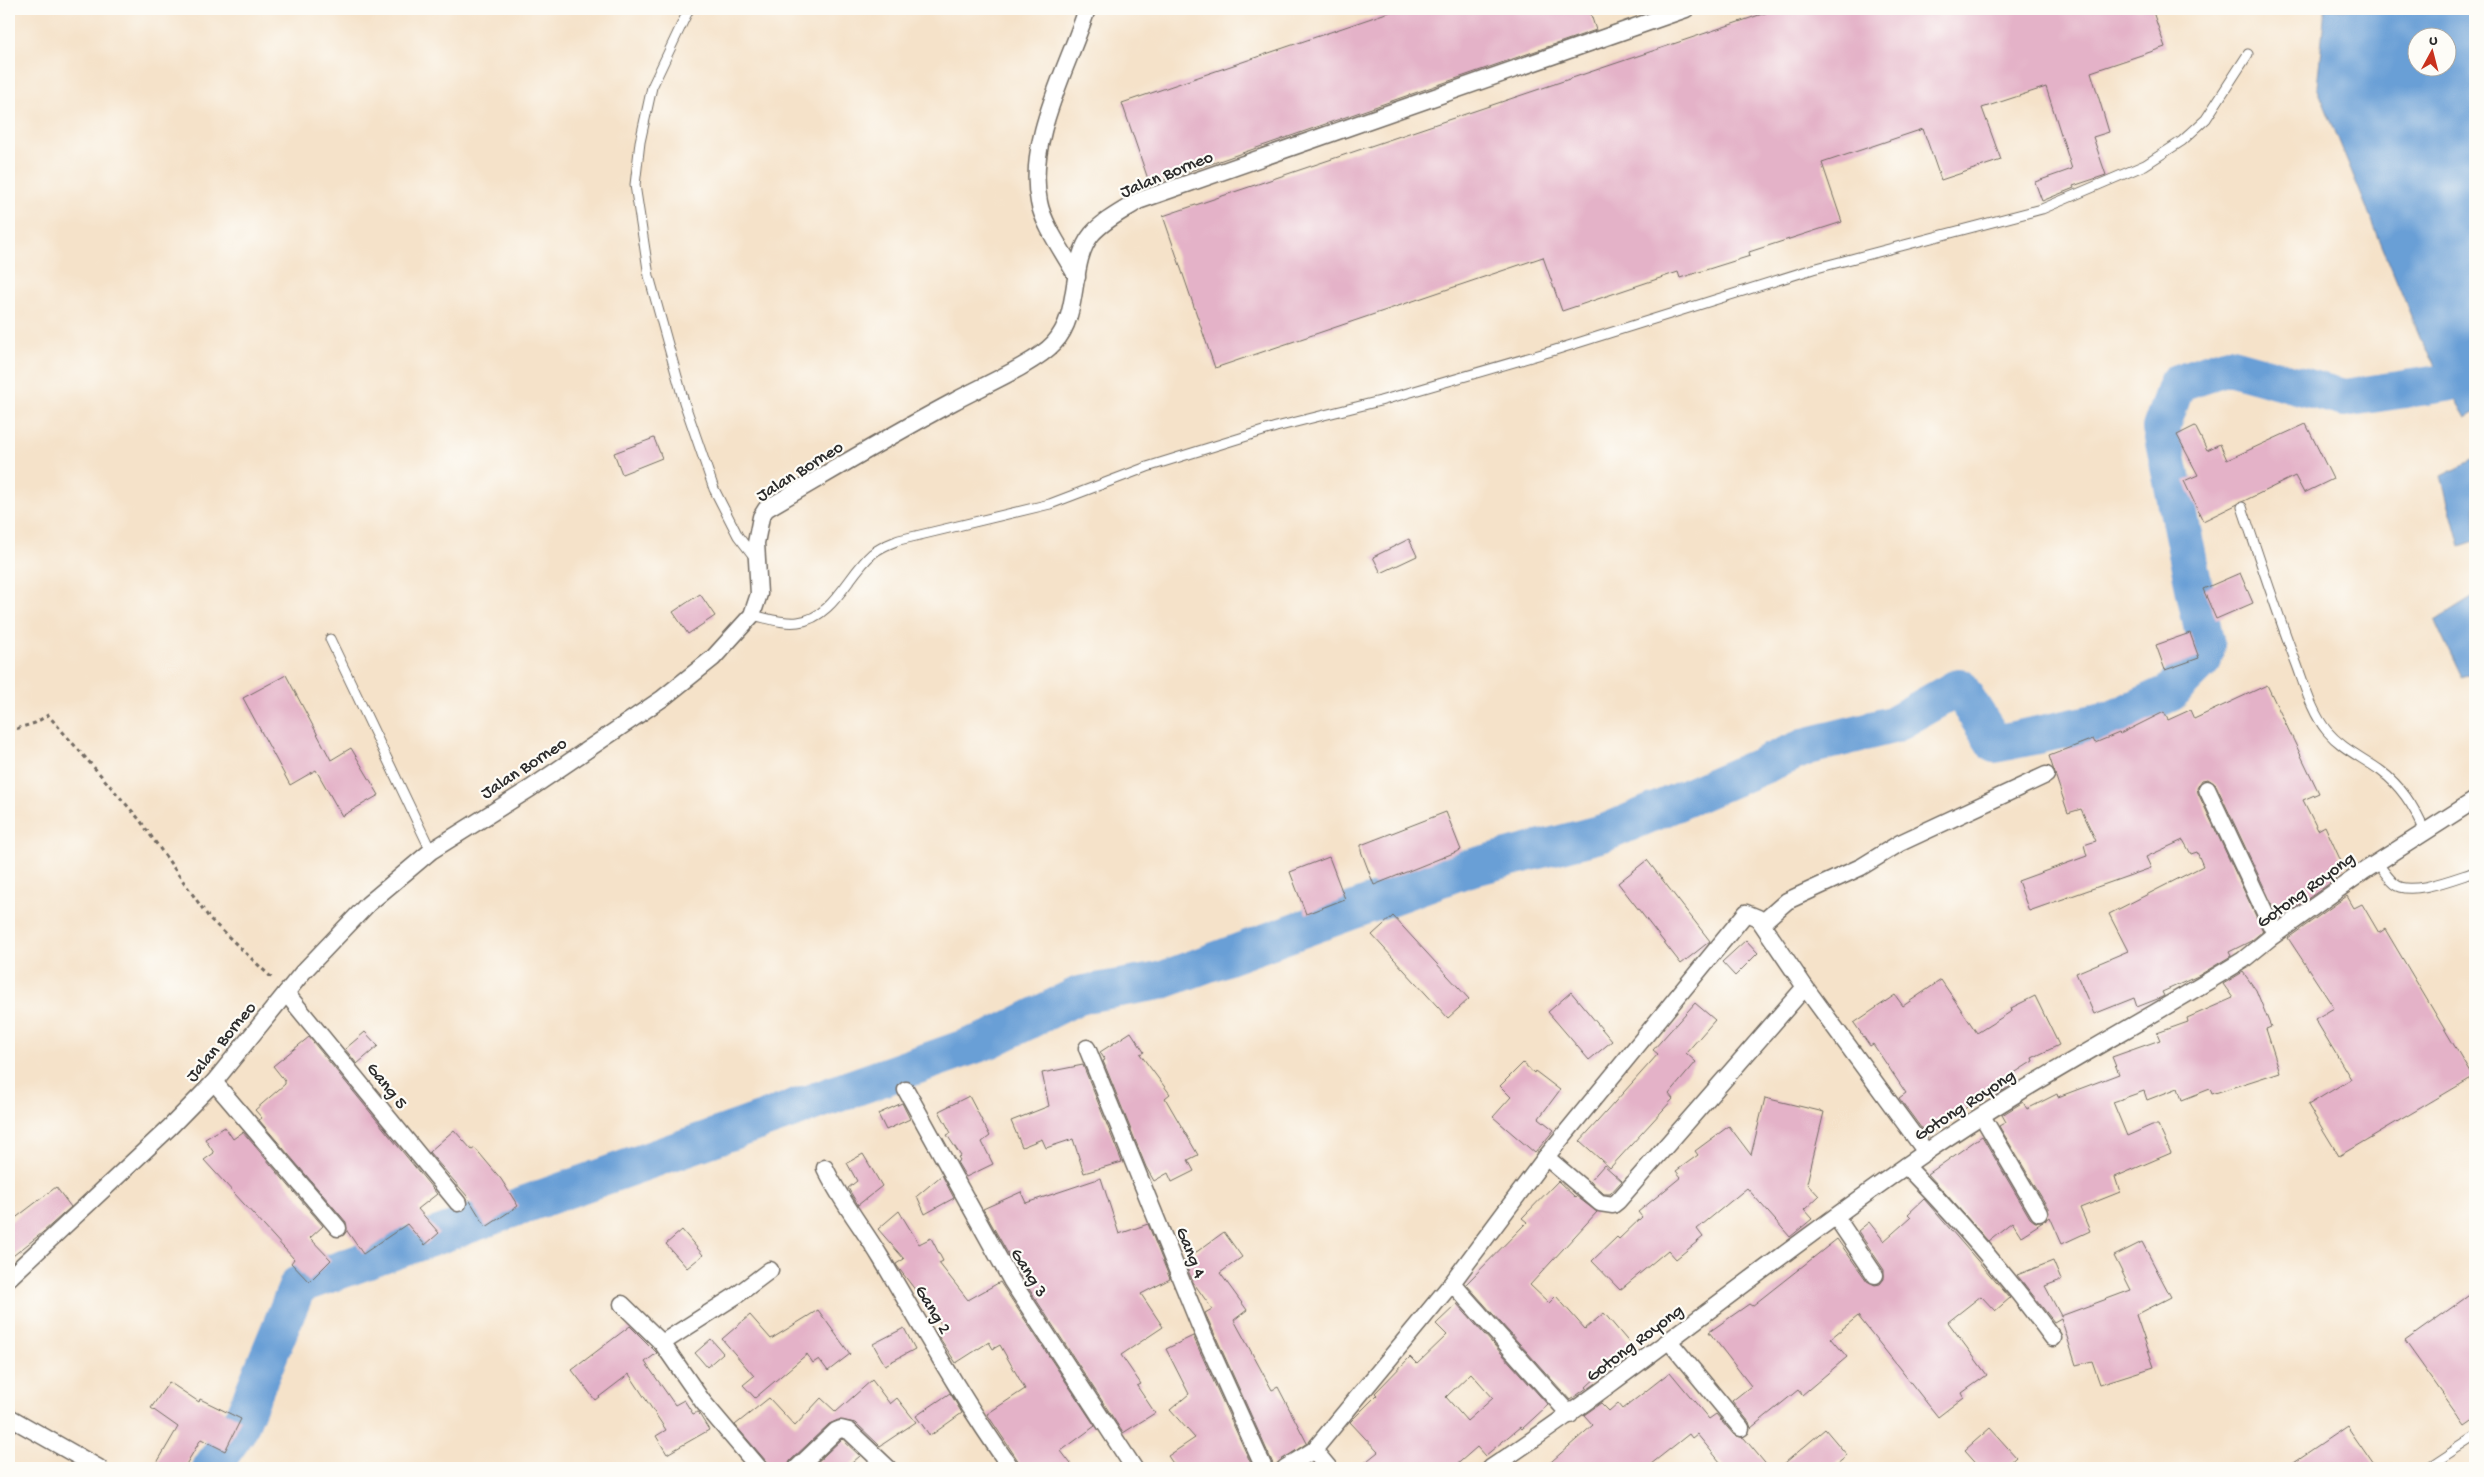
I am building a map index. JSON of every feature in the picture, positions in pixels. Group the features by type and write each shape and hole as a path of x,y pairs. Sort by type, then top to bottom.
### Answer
{"street":[{"path":"1077,277 1039,204 1036,172 1041,134 1076,45 1087,9"},
{"name":"Jalan Borneo","path":"9,1278 214,1082 302,972 368,904 431,851 531,788 663,698 713,658 752,615 759,594 756,543 759,524 766,509 951,403 1040,356 1054,344 1065,329 1082,252 1091,235 1105,222 1138,202 1686,9"},
{"path":"1762,923 1787,901 1861,867 1900,843 2046,775"},
{"path":"2207,789 2275,934"},
{"name":"Gotong Royong","path":"1491,1468 1512,1463 1570,1415 1926,1152 2133,1023 2228,969 2376,862 2475,800"},
{"path":"1285,1468 1314,1450 1452,1282 1546,1157 1742,915 1746,913 1755,915 1762,923 1805,987 1926,1152"},
{"path":"1546,1157 1600,1203 1610,1205 1618,1201 1805,987"},
{"name":"Gang 5","path":"286,993 458,1203"},
{"name":"Gang 4","path":"1088,1048 1199,1324 1264,1468"},
{"path":"214,1082 338,1228"},
{"name":"Gang 3","path":"906,1090 1011,1280 1134,1468"},
{"path":"1982,1116 2039,1213"},
{"path":"1906,1166 1963,1226 2024,1298 2053,1338"},
{"name":"Gang 2","path":"825,1168 833,1186 877,1252 977,1420 1011,1468"},
{"path":"1836,1217 1875,1275"},
{"path":"662,1343 737,1295 770,1270"},
{"path":"1452,1282 1570,1415"},
{"path":"622,1304 662,1343 703,1402 759,1468"},
{"path":"1669,1341 1741,1428"},
{"path":"9,1417 99,1468"},
{"path":"797,1468 836,1431 841,1429 849,1431 888,1468"},
{"path":"1314,1450 1329,1468"}],"lane":[{"path":"688,9 652,87 640,142 635,185 649,276 684,402 714,489 738,536 757,560"},
{"path":"752,615 789,622 812,619 852,580 871,555 884,546 899,540 1050,504 1147,466 1552,351 1813,269 2042,209 2145,165 2182,140 2206,119 2248,54"},
{"path":"2242,508 2290,650 2310,700 2326,730 2342,746 2381,772 2396,786 2418,814 2425,832"},
{"path":"330,639 431,851"},
{"path":"2376,862 2395,884 2410,888 2475,872"},
{"path":"2428,1468 2475,1437"}],"path":[{"path":"9,731 35,723 48,716 139,819 210,918 286,993"}],"water":[{"path":"2325,9 2475,9 2475,413 2466,418 2420,338 2317,87"},
{"path":"2475,459 2475,541 2460,546 2441,476"},
{"path":"2475,596 2475,672 2462,678 2435,621"}],"building":[{"path":"1398,9 1589,9 1596,30 1150,185 1122,103"},
{"path":"1777,9 2152,9 2165,47 2091,72 2109,132 2093,137 2106,175 2073,186 2074,188 2042,201 2035,182 2072,169 2046,87 1982,108 2001,160 1941,180 1923,129 1822,163 1842,222 1749,252 1750,256 1680,278 1678,272 1562,311 1543,257 1215,368 1163,216"},
{"path":"2306,424 2333,479 2304,493 2295,476 2203,521 2184,481 2198,475 2177,435 2195,426 2207,450 2220,444 2227,460"},
{"path":"654,438 662,458 622,474 614,453"},
{"path":"1409,539 1417,556 1381,573 1373,557"},
{"path":"2240,573 2253,603 2216,619 2203,589"},
{"path":"700,594 715,616 688,634 673,612"},
{"path":"2190,633 2199,658 2165,670 2156,645"},
{"path":"286,675 331,760 351,748 379,795 342,816 316,770 290,785 243,698"},
{"path":"2267,685 2319,793 2303,800 2318,830 2325,826 2344,868 2333,873 2336,879 2279,919 2216,785 2208,779 2202,780 2197,788 2198,793 2263,931 2251,941 2229,952 2231,956 2198,976 2162,992 2164,996 2160,998 2137,1007 2134,998 2094,1014 2076,973 2128,951 2109,914 2203,866 2197,852 2191,854 2183,840 2146,857 2151,868 2029,911 2018,881 2087,856 2084,845 2096,841 2081,809 2068,813 2049,756 2093,739 2095,743 2120,734 2164,712 2168,720 2190,710 2194,719"},
{"path":"1446,812 1461,850 1374,885 1361,851 1361,845"},
{"path":"1329,857 1345,899 1306,914 1290,872"},
{"path":"1647,860 1710,941 1681,964 1618,883"},
{"path":"2347,896 2354,908 2362,904 2379,933 2385,929 2473,1077 2339,1156 2308,1105 2351,1079 2315,1019 2334,1008 2288,938"},
{"path":"1393,916 1469,999 1448,1018 1372,935"},
{"path":"1746,940 1758,953 1735,976 1722,962"},
{"path":"2243,972 2256,990 2271,1027 2266,1029 2280,1072 2212,1094 2210,1089 2182,1100 2178,1088 2147,1100 2144,1091 2113,1102 2127,1136 2152,1125 2158,1125 2171,1153 2115,1177 2120,1192 2080,1208 2090,1231 2062,1244 2050,1217 2045,1221 2049,1213 2048,1208 1999,1126 2006,1122 2002,1115 2023,1102 2027,1109 2057,1094 2058,1097 2119,1074 2112,1057 2160,1040 2157,1033 2188,1022 2187,1018 2233,998 2223,984"},
{"path":"1941,980 1977,1033 2012,1011 2011,1008 2035,996 2059,1045 2032,1058 2033,1061 2008,1077 2013,1085 1992,1097 1988,1092 1927,1136 1899,1098 1906,1093 1873,1044 1870,1046 1854,1023 1895,995 1903,1006"},
{"path":"1571,992 1612,1041 1589,1060 1548,1012"},
{"path":"1695,1003 1715,1020 1686,1053 1696,1062 1669,1094 1673,1099 1610,1168 1580,1141 1658,1054 1653,1050"},
{"path":"365,1032 378,1046 357,1064 345,1049"},
{"path":"1131,1032 1144,1052 1140,1054 1170,1094 1165,1098 1198,1155 1188,1160 1194,1171 1172,1182 1168,1173 1154,1181 1146,1167 1103,1061 1105,1060 1100,1052"},
{"path":"309,1037 437,1194 418,1209 439,1233 425,1245 407,1224 363,1254 347,1231 346,1222 259,1120 262,1118 255,1110 285,1084 285,1081 273,1066"},
{"path":"1523,1063 1534,1073 1535,1071 1560,1090 1539,1118 1554,1130 1535,1153 1493,1117 1511,1097 1500,1086"},
{"path":"1083,1065 1122,1162 1084,1173 1073,1139 1046,1148 1042,1139 1022,1147 1011,1121 1049,1106 1042,1073"},
{"path":"969,1096 990,1136 982,1142 993,1164 966,1177 957,1162 960,1160 958,1157 961,1156 947,1135 951,1133 939,1111"},
{"path":"1765,1098 1824,1112 1807,1183 1819,1196 1804,1210 1812,1219 1790,1237 1747,1188 1697,1229 1703,1237 1676,1259 1668,1250 1620,1290 1592,1261 1617,1237 1619,1239 1642,1217 1638,1212 1681,1177 1676,1171 1698,1155 1695,1151 1729,1126 1751,1155"},
{"path":"902,1103 910,1119 886,1130 878,1114"},
{"path":"225,1127 233,1139 243,1132 323,1226 310,1238 331,1260 309,1282 291,1263 294,1259 204,1160 214,1153 205,1139"},
{"path":"454,1130 472,1150 475,1148 501,1179 518,1206 486,1227 467,1196 429,1152"},
{"path":"1982,1136 2030,1218 2035,1222 2043,1222 2021,1236 2012,1222 1988,1241 1928,1174"},
{"path":"863,1154 882,1186 858,1205 848,1188 857,1181 847,1163"},
{"path":"1604,1165 1622,1181 1610,1194 1604,1194 1590,1181"},
{"path":"942,1175 954,1198 925,1214 917,1196"},
{"path":"1101,1178 1119,1234 1148,1224 1170,1279 1141,1294 1163,1327 1121,1355 1141,1384 1137,1386 1155,1413 1123,1433 1020,1275 983,1209 1021,1192 1026,1203"},
{"path":"1558,1181 1575,1197 1597,1212 1530,1285 1549,1303 1556,1296 1585,1329 1604,1313 1637,1352 1614,1369 1611,1364 1587,1388 1570,1400 1466,1284 1527,1222 1522,1218"},
{"path":"56,1187 71,1207 9,1259 9,1223"},
{"path":"1924,1199 2010,1298 1995,1311 1981,1296 1948,1322 1987,1375 1962,1393 1964,1397 1938,1417 1858,1316 1831,1338 1847,1357 1802,1395 1798,1390 1751,1428 1749,1422 1732,1401 1751,1386 1709,1332 1749,1304 1752,1306 1837,1239 1867,1281 1875,1285 1880,1284 1884,1279 1884,1270 1858,1231 1869,1222 1884,1241 1911,1217 1908,1214"},
{"path":"899,1211 919,1244 931,1238 943,1261 939,1263 968,1300 1000,1282 1095,1426 1061,1451 1074,1468 1021,1468 1019,1462 987,1414 1025,1389 1000,1345 993,1349 989,1342 956,1363 937,1334 945,1329 897,1266 896,1264 904,1259 878,1229"},
{"path":"682,1230 703,1255 687,1268 666,1244"},
{"path":"1224,1232 1242,1257 1220,1273 1247,1310 1234,1320 1272,1390 1278,1387 1307,1443 1274,1466 1205,1313 1212,1309 1193,1282 1184,1261"},
{"path":"2142,1242 2171,1297 2136,1315 2154,1367 2100,1384 2092,1361 2076,1365 2061,1318 2054,1322 2017,1275 2053,1261 2061,1280 2045,1286 2061,1316 2131,1290 2114,1256"},
{"path":"2475,1291 2475,1418 2465,1425 2405,1341"},
{"path":"1457,1304 1548,1405 1522,1429 1520,1427 1485,1456 1477,1447 1453,1468 1358,1468 1378,1452 1350,1422 1377,1395 1375,1393 1410,1357 1417,1364 1447,1335 1436,1324","holes":["1471,1373 1493,1398 1467,1421 1446,1397"]},
{"path":"818,1310 850,1354 828,1371 819,1359 813,1363 807,1354 755,1398 743,1385 754,1376 722,1339 750,1315 771,1339"},
{"path":"630,1326 657,1353 645,1362 675,1405 684,1400 693,1414 698,1412 709,1430 667,1454 656,1436 666,1430 629,1374 595,1400 572,1370"},
{"path":"904,1328 915,1349 885,1365 873,1344"},
{"path":"1193,1336 1253,1468 1176,1468 1168,1456 1195,1438 1170,1410 1189,1394 1166,1349"},
{"path":"711,1339 723,1353 707,1367 695,1353"},
{"path":"1670,1372 1709,1419 1716,1414 1734,1435 1744,1438 1769,1468 1725,1468 1697,1434 1692,1438 1689,1434 1646,1468 1544,1468 1593,1425 1584,1415 1601,1403 1609,1411 1618,1403 1623,1409"},
{"path":"872,1380 890,1404 897,1398 916,1422 880,1446 856,1423 838,1420 829,1424 790,1461 787,1468 772,1468 735,1425 769,1398 795,1426 821,1398 836,1412"},
{"path":"169,1382 199,1402 200,1399 241,1419 225,1451 201,1439 184,1468 154,1468 178,1427 151,1408"},
{"path":"950,1393 962,1413 930,1436 916,1416"},
{"path":"2347,1426 2376,1468 2285,1468"},
{"path":"1990,1428 2016,1457 2004,1468 1981,1468 1965,1450"},
{"path":"1825,1429 1847,1455 1831,1468 1779,1468"},
{"path":"842,1439 860,1456 846,1468 811,1468"}],"waterway":[{"path":"211,1468 238,1430 298,1285 991,1039 1079,995 1160,981 1466,869 1607,832 1808,746 1892,725 1959,687 1995,744 2113,719 2170,693 2203,660 2206,645 2161,428 2177,383 2228,366 2344,398 2446,383 2475,355"}]}
